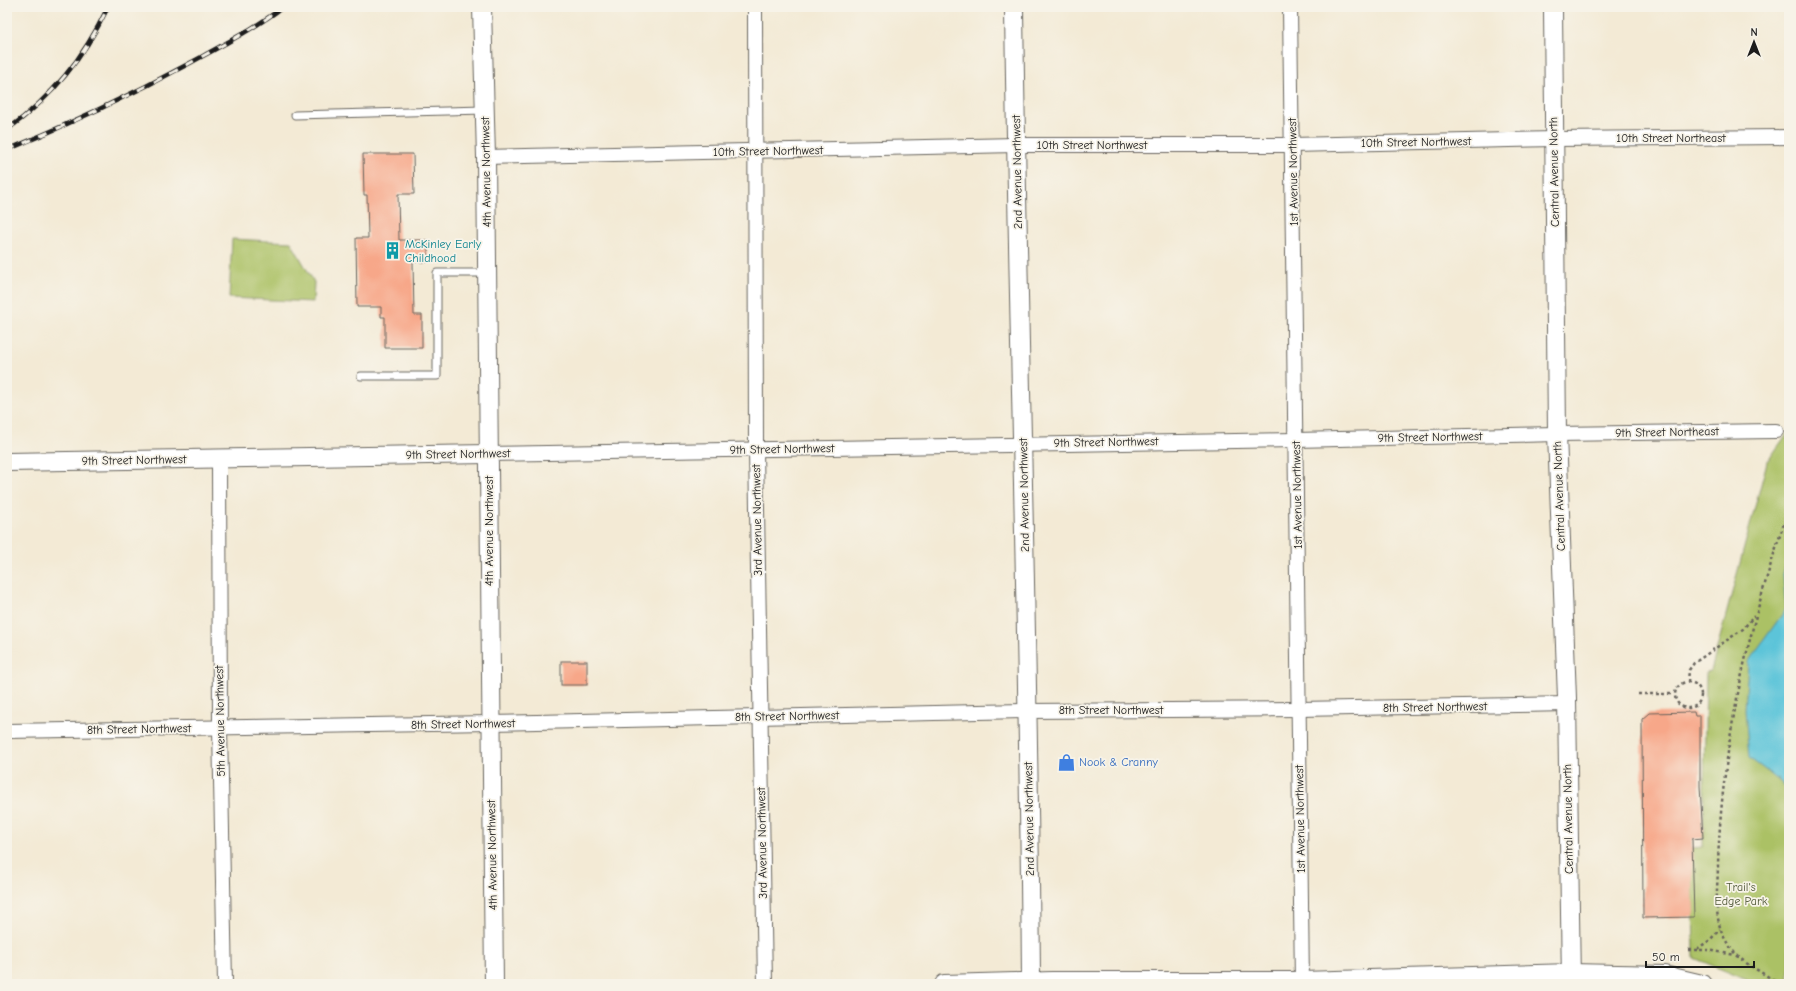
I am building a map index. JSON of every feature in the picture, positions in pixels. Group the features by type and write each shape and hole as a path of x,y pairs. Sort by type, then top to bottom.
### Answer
{"street":[{"name":"4th Avenue Northwest","path":"482,7 486,157 490,723 494,984"},
{"name":"3rd Avenue Northwest","path":"755,7 756,450 765,984"},
{"name":"2nd Avenue Northwest","path":"1014,7 1023,444 1031,983"},
{"name":"1st Avenue Northwest","path":"1290,7 1302,982"},
{"name":"Central Avenue North","path":"1553,7 1557,434 1566,704 1571,979"},
{"name":"10th Street Northeast","path":"1554,139 1789,137"},
{"name":"10th Street Northwest","path":"486,157 1016,145 1292,145 1554,139"},
{"name":"9th Street Northeast","path":"1557,434 1776,431"},
{"name":"9th Street Northwest","path":"7,462 756,450 1557,434"},
{"name":"5th Avenue Northwest","path":"219,459 220,728 225,984"},
{"name":"8th Street Northwest","path":"7,731 490,723 1027,711 1299,709 1566,704"},
{"path":"944,984 1571,979 1664,975 1702,984"}],"lane":[{"path":"294,115 485,110"},
{"path":"361,376 437,376 437,274 487,273"}],"path":[{"path":"1779,984 1736,956 1728,946 1720,929 1717,903 1723,786 1738,692 1755,615 1772,558 1789,509"},
{"path":"1688,682 1689,670 1694,662 1743,629 1755,615"},
{"path":"1688,682 1696,685 1700,689 1701,695 1697,705 1688,709 1682,707 1676,702 1674,694 1679,685 1688,682"},
{"path":"1638,694 1674,694"},
{"path":"1695,949 1710,940 1720,929"},
{"path":"1688,950 1695,949 1717,951 1736,956"}],"green space":[{"path":"232,239 291,242 314,282 313,302 229,298"},
{"name":"Trail's Edge Park","path":"1789,431 1789,984 1752,984 1747,980 1694,958 1692,848 1703,847 1706,672 1711,671 1767,462"}],"water":[{"path":"1789,553 1789,789 1749,758 1745,710 1748,662 1786,609 1783,574"}],"building":[{"name":"McKinley Early Childhood","path":"363,154 413,154 414,194 398,194 399,240 428,240 428,262 413,262 414,315 422,315 422,348 385,348 385,317 381,317 381,307 357,307 356,238 368,238 367,195 364,195"},
{"path":"561,661 587,661 587,685 561,685"},
{"path":"1694,712 1695,716 1700,716 1700,786 1703,838 1692,839 1694,917 1643,918 1642,719 1649,713"}],"railway":[{"path":"7,130 39,104 53,90 77,60 108,7"},
{"path":"7,150 100,109 204,56 239,36 283,7"}],"place":[{"name":"McKinley Early Childhood","path":"392,251"},
{"name":"Nook & Cranny","path":"1066,762"}]}
